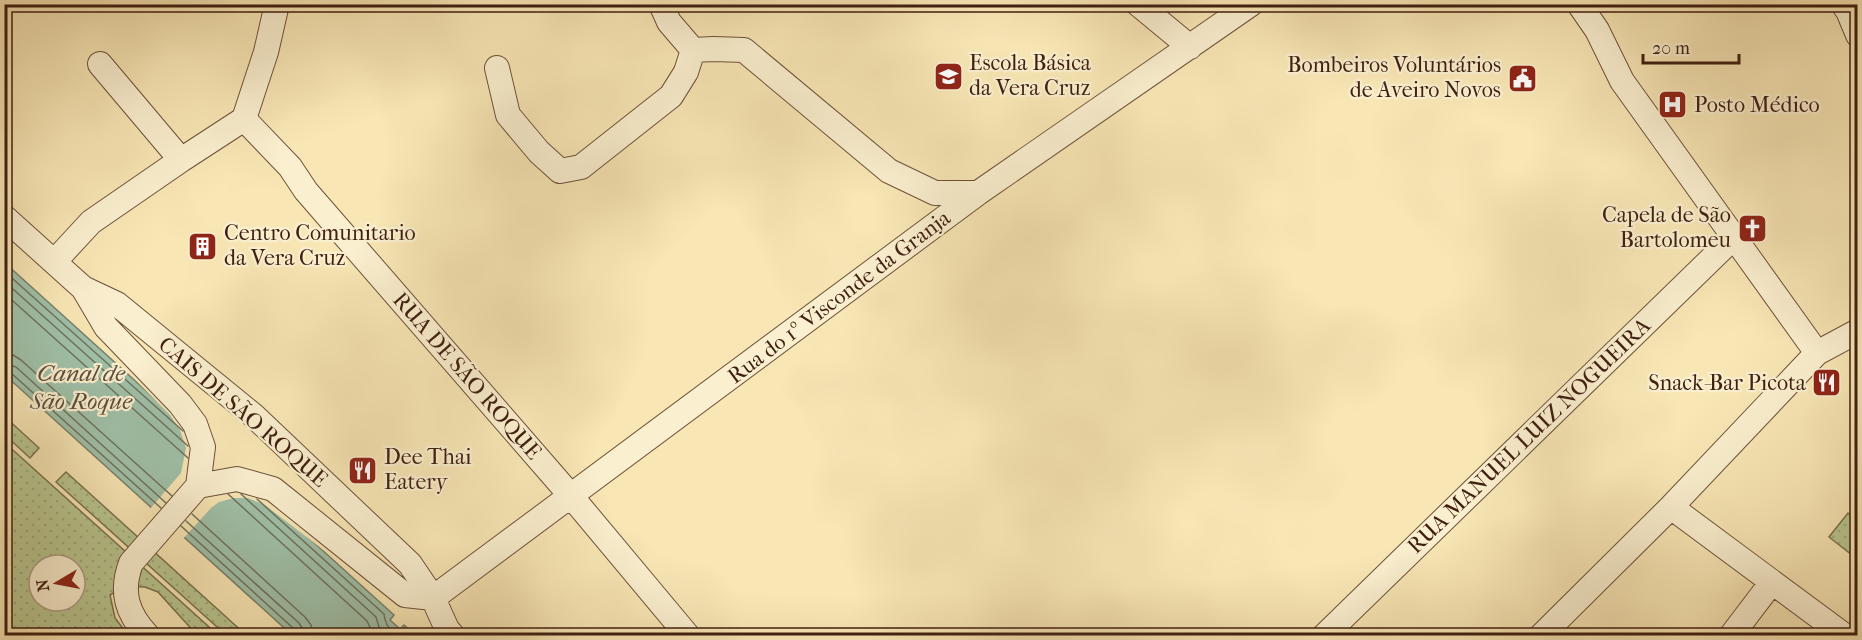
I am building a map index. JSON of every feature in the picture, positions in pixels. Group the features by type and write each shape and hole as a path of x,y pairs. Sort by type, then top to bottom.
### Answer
{"street":[{"path":"54,262 91,222 244,119 266,52 277,4"},
{"path":"662,4 669,22 693,50"},
{"path":"1138,4 1190,47"},
{"name":"Rua do 1º Visconde da Granja","path":"433,598 978,194 1251,4"},
{"path":"1579,4 1597,30 1622,81 1817,353"},
{"path":"1842,4 1848,10 1857,35"},
{"path":"497,68 508,115 539,152 560,171 581,168 671,96 686,72 693,50"},
{"path":"693,50 744,50 889,171 934,193 978,194"},
{"path":"100,64 181,160"},
{"name":"RUA DE SÃO ROQUE","path":"244,119 290,167 306,191 571,496 688,636"},
{"name":"CAIS DE SÃO ROQUE","path":"4,217 83,288 117,304 253,414 410,564 433,598 447,629 453,636"},
{"name":"RUA MANUEL LUIZ NOGUEIRA","path":"1324,636 1734,237"},
{"path":"83,288 106,327 180,404 195,424 203,447 198,486 131,563 125,579 131,612 139,627 148,636"},
{"path":"1541,636 1671,507 1817,353 1857,331"},
{"path":"198,486 237,479 273,489 405,595 433,598"},
{"path":"1671,507 1845,636"},
{"path":"1731,636 1772,582"}],"shaded area":[{"path":"4,416 39,448 30,458 5,435"},
{"path":"4,442 218,635 197,635 158,592 145,587 124,586 110,595 115,618 128,635 13,635 4,627"},
{"path":"66,472 246,635 226,635 56,482"},
{"path":"1848,513 1857,521 1857,559 1829,537"}],"water":[{"name":"Canal de São Roque","path":"5,263 394,615 390,620 400,629 404,625 416,635 292,635 5,375"}],"pier":[{"path":"98,342 348,569 265,505 248,498 234,498 219,502 182,540 149,510 181,473 186,448 180,430 170,415"}],"place":[{"name":"Escola Básica da Vera Cruz","path":"948,76"},
{"name":"Bombeiros Voluntários de Aveiro Novos","path":"1522,78"},
{"name":"Posto Médico","path":"1673,105"},
{"name":"Capela de São Bartolomeu","path":"1752,228"},
{"name":"Centro Comunitario da Vera Cruz","path":"203,246"},
{"name":"Snack-Bar Picota","path":"1827,383"},
{"name":"Dee Thai Eatery","path":"363,470"}]}
